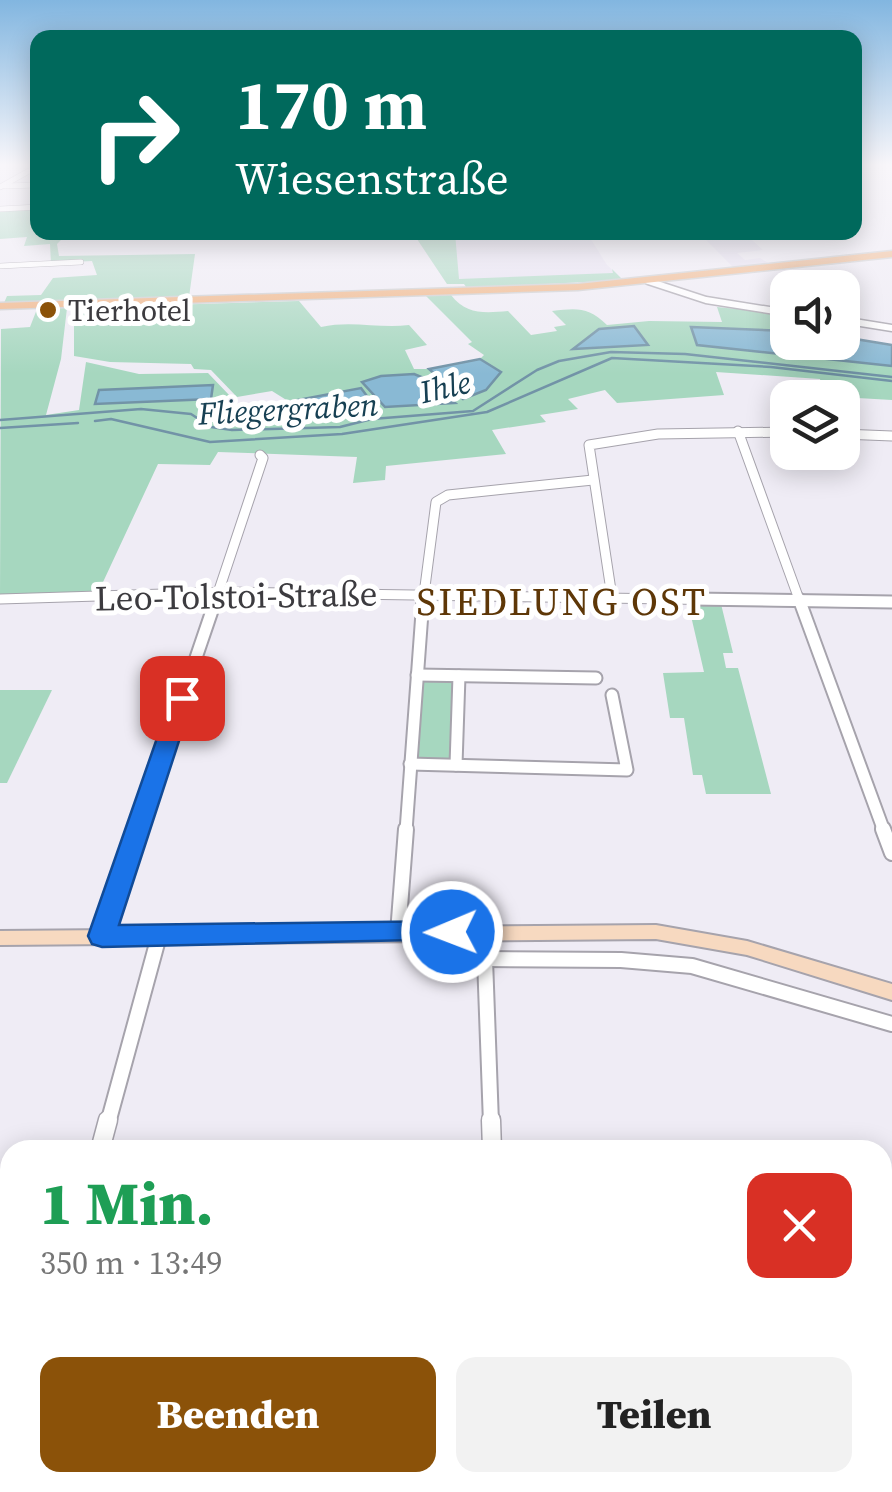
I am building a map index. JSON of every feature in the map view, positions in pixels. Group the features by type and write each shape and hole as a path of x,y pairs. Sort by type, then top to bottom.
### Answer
{"main road":[{"path":"0,306 560,288 892,254"},
{"path":"0,938 626,931 688,935 747,948 892,992"}],"street":[{"path":"0,266 81,262"},
{"path":"648,281 699,298 770,310"},
{"path":"860,323 892,328"},
{"path":"738,432 892,853"},
{"path":"612,597 589,445 658,434 770,432"},
{"path":"860,435 892,436"},
{"path":"102,936 260,455"},
{"path":"398,933 434,506 440,498 593,480"},
{"name":"Leo-Tolstoi-Straße","path":"0,600 217,593 892,602"},
{"path":"417,675 596,678"},
{"path":"456,766 459,676"},
{"path":"410,764 627,770 612,695"},
{"path":"484,932 492,1140"},
{"path":"103,1140 160,936"},
{"path":"485,960 620,960 692,966 892,1024"}],"shaded area":[{"path":"418,240 591,240 607,265 623,280 467,288 464,284 447,284"},
{"path":"706,240 752,240 763,250 737,253 745,260 760,258 770,264 734,268"}],"green space":[{"path":"0,236 30,236 30,240 61,240 57,244 59,256 195,254 189,297 4,303 7,296 41,295 53,278 97,275 92,261 51,263 50,244 24,246 27,237 0,239"},
{"path":"418,240 456,240 459,279 613,273 612,269 623,280 467,288 464,284 447,284"},
{"path":"451,295 476,311 508,311 531,335 557,331 554,327 566,325 552,311 561,310 588,312 607,325 722,322 717,307 770,312 770,330 692,328 698,345 770,353 770,360 837,360 892,366 892,400 860,398 860,380 716,372 724,395 617,403 605,390 568,399 578,409 540,415 546,422 492,430 506,454 386,466 385,480 353,483 357,457 218,452 210,465 158,464 97,595 0,597 1,329 30,327 37,309 67,308 61,359 46,415 79,410 86,362 139,374 208,373 231,397 218,399 216,418 251,423 255,414 260,416 361,388 288,401 272,391 237,397 211,370 194,369 191,364 110,362 74,356 74,314 134,312 135,306 299,301 321,327 409,325 427,345 405,350 414,369 429,369 463,398 501,372 480,359 484,355 468,344 472,342 426,296","holes":["399,374 454,403 385,407 363,383"]},
{"path":"688,603 721,604 733,653 723,653 726,668 738,668 771,794 706,794 702,775 693,775 684,718 670,718 663,673 704,672"},
{"path":"424,679 452,679 455,683 452,760 416,757"},
{"path":"0,690 52,690 7,783 0,783"}],"water":[{"path":"634,326 648,345 573,349 599,329"},
{"path":"691,327 770,330 770,353 697,345"},
{"path":"860,340 892,345 892,366 836,360 860,360"},
{"path":"480,359 501,372 486,390 463,399 429,369"},
{"path":"414,374 455,403 385,407 362,382 381,376"},
{"path":"213,385 211,399 95,404 99,390"},
{"path":"361,388 378,411 293,420 261,415 250,409"}],"waterway":[{"name":"Ihle","path":"0,420 141,409 191,414 211,427 232,430 340,427 372,419 473,411 537,370 559,361 611,352 685,354 892,377"},
{"name":"Fliegergraben","path":"95,421 111,419 210,442 342,434 487,412 612,358 771,367 892,381"},
{"name":"Fliegergraben","path":"0,428 78,423"}],"place":[{"name":"Tierhotel","path":"48,310"}],"district":[{"name":"SIEDLUNG OST","path":"562,602"}],"route":[{"path":"182,698 102,936 452,932"}]}
